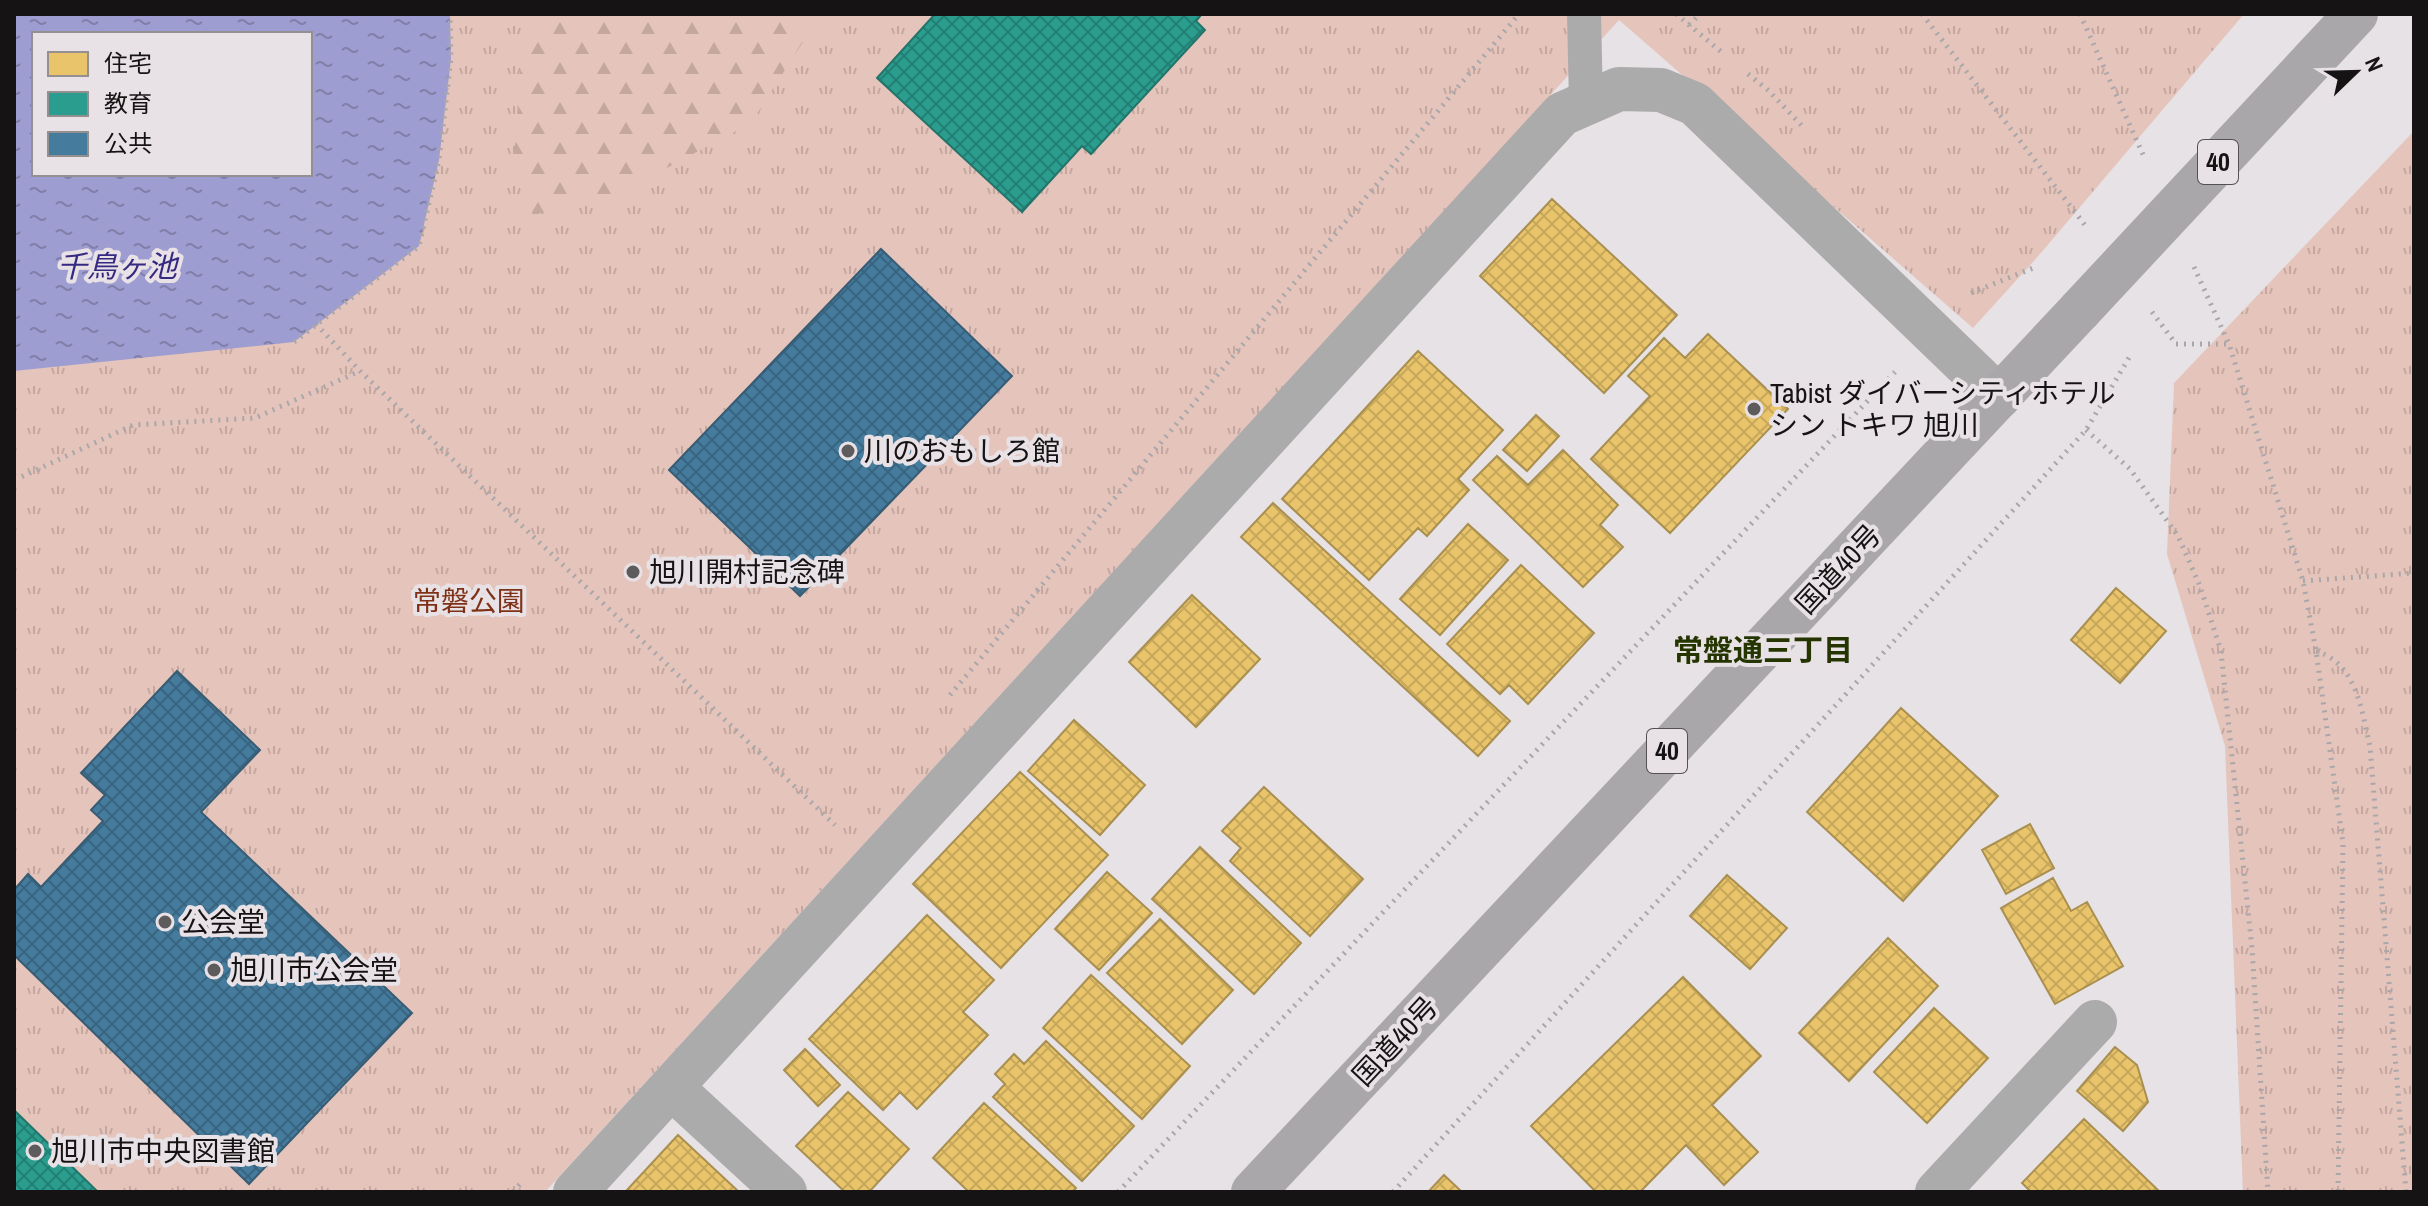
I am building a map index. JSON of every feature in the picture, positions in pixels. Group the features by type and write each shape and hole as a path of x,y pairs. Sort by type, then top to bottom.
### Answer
{"highway":[{"name":"国道40号","path":"1253,1192 2356,14"}],"street":[{"path":"575,1192 1562,114 1619,89 1661,90 1695,104 1999,397"},
{"path":"1937,1192 2095,1022"},
{"path":"671,1087 785,1192"}],"lane":[{"path":"1584,14 1586,103"}],"path":[{"path":"294,342 419,246 439,160 451,59 450,14"},
{"path":"949,697 1519,14"},
{"path":"1689,25 1700,14"},
{"path":"1922,14 2092,234"},
{"path":"2080,14 2151,172"},
{"path":"2190,258 2229,344 2303,581 2316,651 2343,843 2338,1192"},
{"path":"1118,1192 1967,295 2033,268"},
{"path":"2148,307 2176,344 2229,344"},
{"path":"316,324 360,371 835,825"},
{"path":"1393,1192 2086,430 2130,356"},
{"path":"14,476 21,477 133,425 255,418 360,371"},
{"path":"2086,430 2130,469 2178,536 2200,586 2221,651 2252,949 2268,1192"},
{"path":"2303,581 2414,573"},
{"path":"2316,651 2331,656 2345,670 2357,694 2370,746 2406,1192"},
{"path":"825,836 845,813"},
{"path":"513,1192 523,1180"}],"green space":[{"name":"常磐公園","path":"14,14 2244,14 1973,328 1619,20 545,1192 14,1192"},
{"path":"521,14 821,14 751,123 620,193 533,215 513,173 523,30"},
{"path":"2414,131 2414,1192 2243,1192 2225,746 2167,554 2174,383"}],"water":[{"name":"千鳥ヶ池","path":"14,14 450,14 451,59 439,160 419,246 294,342 14,371"}],"building: 住宅":[{"path":"1552,199 1677,315 1604,393 1480,276"},
{"path":"1708,334 1788,409 1670,533 1591,459 1650,396 1628,376 1664,338 1685,358"},
{"path":"1418,351 1503,430 1458,479 1469,490 1427,536 1418,528 1369,580 1282,499"},
{"path":"1536,415 1559,436 1527,471 1503,450"},
{"path":"1563,450 1618,505 1600,525 1623,547 1583,587 1473,480 1497,456 1528,485"},
{"path":"1273,503 1510,721 1478,756 1241,537"},
{"path":"1468,524 1508,560 1440,635 1400,599"},
{"path":"1521,565 1594,633 1528,704 1509,685 1500,694 1447,644"},
{"path":"2116,588 2166,631 2120,683 2071,640"},
{"path":"1192,595 1260,659 1196,727 1129,662"},
{"path":"1901,708 1998,796 1903,901 1807,812"},
{"path":"1074,720 1145,785 1100,835 1028,771"},
{"path":"1020,772 1108,855 1001,968 913,884"},
{"path":"1264,787 1363,879 1310,936 1230,861 1241,848 1222,831"},
{"path":"2030,824 2054,868 2006,894 1982,850"},
{"path":"1200,847 1301,943 1254,994 1152,899"},
{"path":"1107,872 1152,913 1099,970 1055,929"},
{"path":"1727,875 1787,928 1750,969 1690,916"},
{"path":"2053,878 2071,911 2087,902 2123,966 2055,1004 2001,908"},
{"path":"927,915 994,980 963,1012 988,1035 917,1109 900,1092 883,1110 809,1039"},
{"path":"1160,919 1233,990 1182,1044 1107,973"},
{"path":"1888,938 1938,986 1849,1081 1799,1033"},
{"path":"1091,975 1190,1066 1142,1119 1043,1028"},
{"path":"1683,977 1761,1056 1712,1105 1758,1152 1724,1185 1686,1145 1640,1192 1596,1192 1531,1126"},
{"path":"1934,1008 1988,1058 1927,1123 1874,1072"},
{"path":"1046,1041 1134,1126 1082,1181 993,1097 1005,1084 995,1074 1014,1054 1024,1064"},
{"path":"2115,1047 2137,1065 2148,1102 2123,1131 2077,1091"},
{"path":"805,1049 840,1085 818,1106 784,1070"},
{"path":"848,1092 909,1149 869,1192 845,1192 796,1146"},
{"path":"984,1103 1076,1188 1072,1192 969,1192 933,1158"},
{"path":"2084,1119 2160,1192 2031,1192 2022,1183"},
{"path":"678,1135 739,1192 626,1191"},
{"path":"1444,1175 1462,1192 1428,1192"}],"building: 教育":[{"path":"935,14 1202,14 1196,21 1205,30 1091,154 1082,146 1022,212 877,78"},
{"name":"旭川市中央図書館","path":"14,1110 98,1192 14,1192"}],"building: 公共":[{"path":"881,249 1012,376 800,596 669,470"},
{"name":"公会堂","path":"177,671 260,750 201,812 412,1013 249,1184 14,955 14,890 28,874 41,887 103,821 91,810 105,795 81,773"}],"place":[{"name":"Tabist ダイバーシティホテル シン トキワ 旭川","path":"1754,409"},
{"name":"川のおもしろ館","path":"848,451"},
{"name":"旭川開村記念碑","path":"633,572"},
{"name":"公会堂","path":"165,922"},
{"name":"旭川市公会堂","path":"214,970"},
{"name":"旭川市中央図書館","path":"35,1151"}],"district":[{"name":"常盤通三丁目","path":"1763,651"}]}
